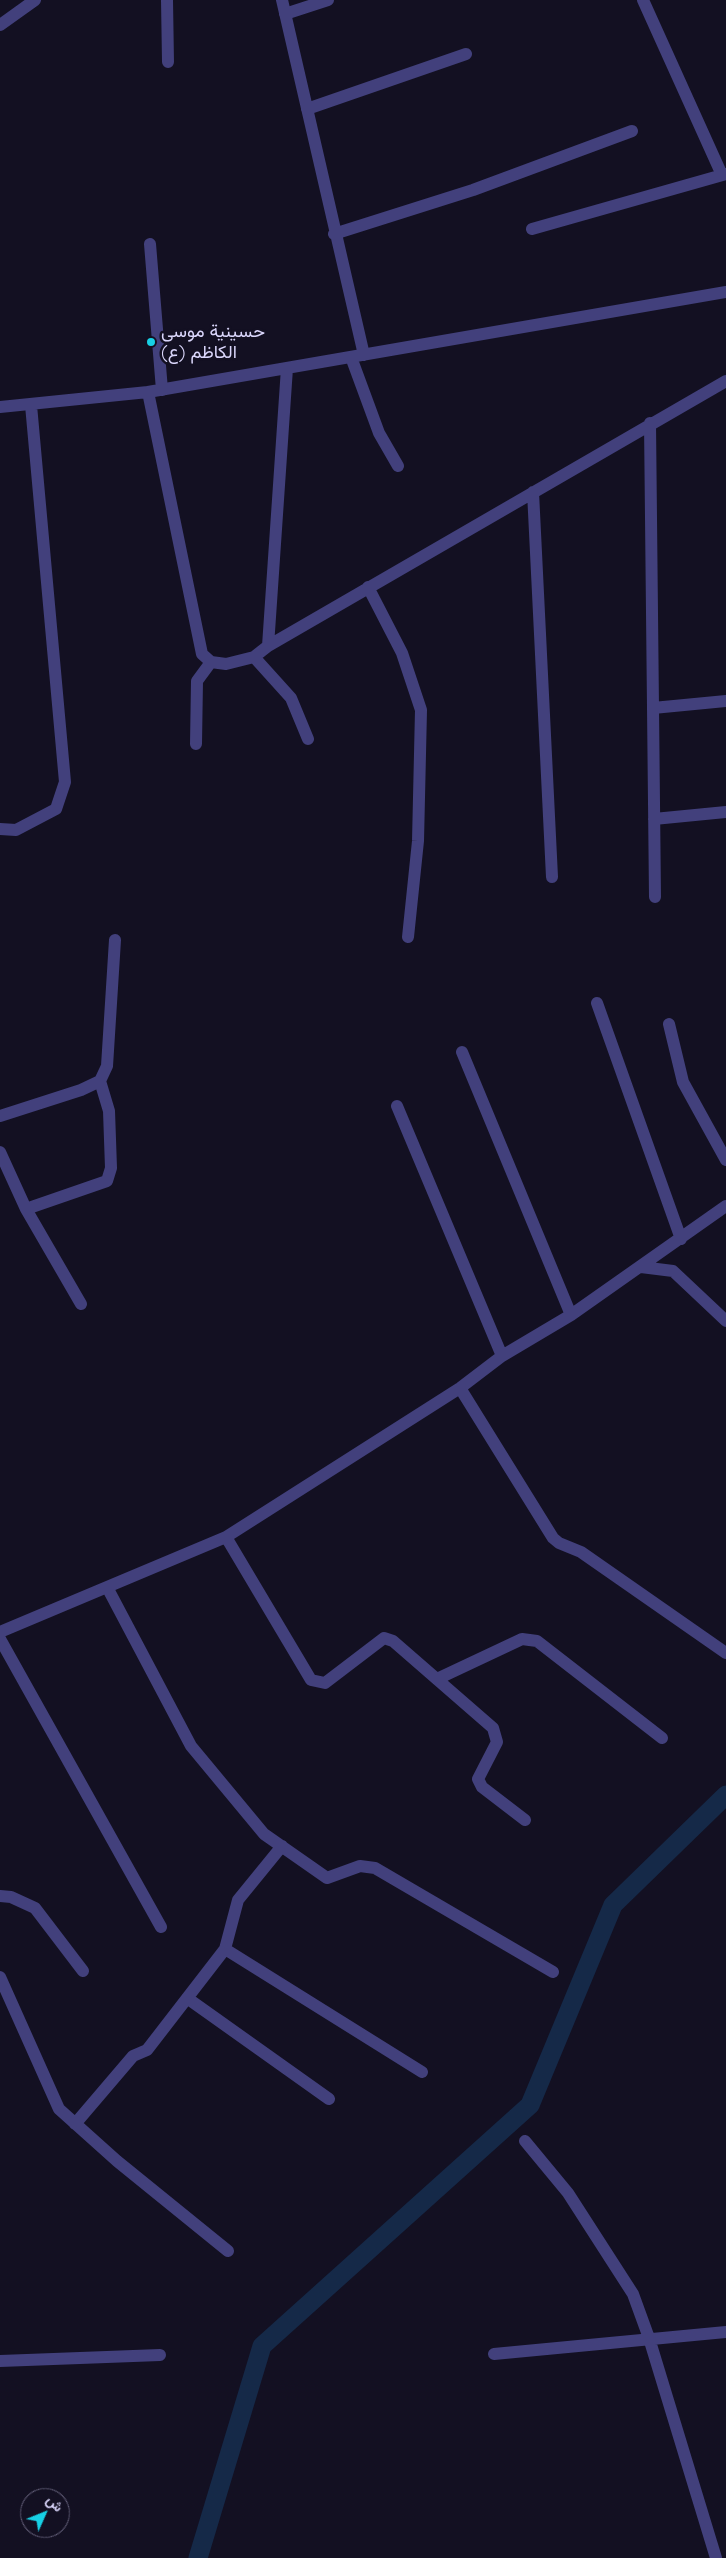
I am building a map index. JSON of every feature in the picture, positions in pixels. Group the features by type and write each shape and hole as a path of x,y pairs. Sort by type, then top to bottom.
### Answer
{"street":[{"path":"0,26 35,0"},
{"path":"167,0 168,62"},
{"path":"282,0 334,234 358,356 379,433 398,466"},
{"path":"286,14 328,0"},
{"path":"532,229 724,175 643,0"},
{"path":"307,109 466,54"},
{"path":"334,234 473,190 632,131"},
{"path":"150,244 162,390"},
{"path":"0,408 162,390 726,292"},
{"path":"268,646 287,368"},
{"path":"148,392 202,654 211,662 226,664 254,657 268,646 368,587 650,423 726,381"},
{"path":"0,829 16,830 56,809 65,782 32,405"},
{"path":"650,423 655,897"},
{"path":"533,492 552,878"},
{"path":"368,587 402,653 421,710 418,840 408,937"},
{"path":"254,657 290,698 308,739"},
{"path":"196,744 196,681 211,662"},
{"path":"653,708 726,701"},
{"path":"654,819 726,812"},
{"path":"0,1116 81,1090 100,1081 107,1066 115,940"},
{"path":"597,1003 681,1239"},
{"path":"669,1024 683,1082 726,1160"},
{"path":"462,1052 571,1315"},
{"path":"26,1209 107,1181 111,1168 109,1111 100,1081"},
{"path":"397,1106 502,1356"},
{"path":"0,1152 26,1209 81,1304"},
{"path":"0,1632 226,1537 460,1388 502,1356 571,1315 726,1206"},
{"path":"641,1267 673,1271 726,1321"},
{"path":"460,1388 553,1538 559,1543 581,1552 726,1653"},
{"path":"226,1537 311,1680 325,1684 384,1638 393,1641 493,1728 497,1742 478,1779 482,1787 525,1820"},
{"path":"107,1587 191,1746 264,1834 327,1878 360,1866 375,1868 553,1972"},
{"path":"0,1639 160,1927"},
{"path":"437,1679 522,1639 537,1641 662,1738"},
{"path":"75,2124 133,2056 147,2050 225,1949 238,1900 282,1846"},
{"path":"0,1896 11,1897 35,1908 83,1971"},
{"path":"225,1949 422,2072"},
{"path":"0,1977 59,2109 117,2161 228,2251"},
{"path":"187,1998 329,2099"},
{"path":"525,2141 568,2193 634,2294 716,2558"},
{"path":"494,2354 726,2332"},
{"path":"0,2361 160,2355"}],"waterway":[{"path":"198,2558 262,2346 530,2105 613,1905 726,1795"}],"place":[{"name":"حسينية موسى الكاظم (ع)","path":"151,342"}]}
